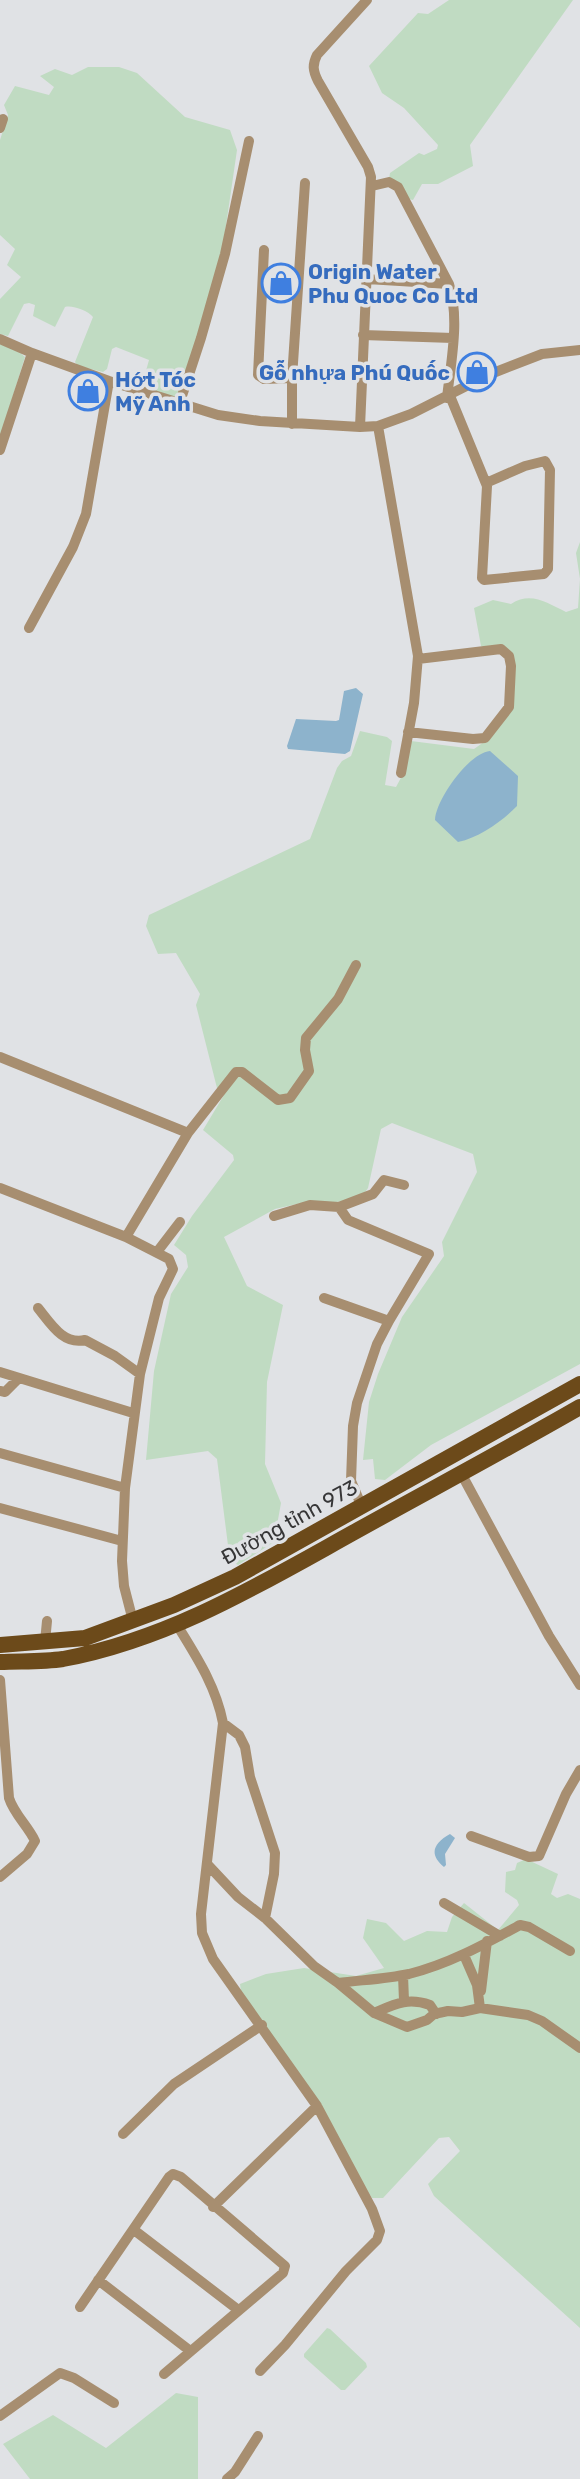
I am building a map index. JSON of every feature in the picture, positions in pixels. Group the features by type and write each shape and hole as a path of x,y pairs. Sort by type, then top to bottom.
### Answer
{"main road":[{"name":"Đường tỉnh 973","path":"0,1645 85,1637 174,1605 235,1577 580,1384"},
{"name":"Đường tỉnh 973","path":"0,1662 62,1659 117,1645 177,1625 226,1603 462,1475 580,1407"},
{"path":"362,1507 374,1522"}],"street":[{"path":"360,427 372,186 368,167 318,81 313,62 367,0"},
{"path":"180,402 225,254 248,141"},
{"path":"372,186 389,182 398,187 449,284 454,300 449,397 486,483 482,578 484,580 544,574 548,569 548,465 545,461 534,463 486,483"},
{"path":"292,424 292,378 304,183"},
{"path":"264,250 258,375 264,379 292,378"},
{"path":"367,279 449,284"},
{"path":"363,335 453,338"},
{"path":"0,339 109,381 218,415 292,424 360,427 378,426 449,397 488,375 542,354 580,349"},
{"path":"0,450 32,353"},
{"path":"29,628 73,547 86,514 109,381"},
{"path":"378,426 418,659 414,703 401,773"},
{"path":"408,732 485,738 509,707 511,666 509,656 501,649 418,659"},
{"path":"126,1237 188,1133 236,1072 242,1072 278,1100 290,1098 309,1071 306,1038 338,999 356,965"},
{"path":"0,1057 188,1133"},
{"path":"274,1216 310,1205 339,1206 373,1194 384,1180 404,1185"},
{"path":"0,1188 126,1237 169,1259 173,1269 159,1298 139,1374 133,1413 122,1541 124,1586 133,1621"},
{"path":"339,1206 348,1220 429,1254 389,1321 366,1375 353,1426 351,1481 362,1507"},
{"path":"157,1252 180,1222"},
{"path":"324,1298 389,1321"},
{"path":"38,1308 66,1338 76,1343 85,1340 115,1356 139,1374"},
{"path":"0,1372 133,1413"},
{"path":"0,1391 9,1390 19,1378"},
{"path":"0,1453 125,1488"},
{"path":"462,1475 548,1636 580,1685"},
{"path":"0,1508 122,1541"},
{"path":"45,1642 47,1621"},
{"path":"177,1625 205,1671 215,1693 223,1723 201,1913 202,1933 213,1959 317,2106 372,2209 380,2231 377,2241 346,2271 260,2371"},
{"path":"0,1680 9,1798 35,1841 29,1851 0,1877"},
{"path":"223,1723 239,1735 245,1747 250,1777 275,1853 274,1874 265,1918"},
{"path":"471,1836 529,1857 539,1856 561,1804 580,1770"},
{"path":"208,1865 238,1897 265,1918 314,1965 374,2013 407,2027 436,2014 462,2012 480,2002 542,2021 580,2048"},
{"path":"444,1903 500,1936"},
{"path":"338,1983 402,1975 434,1967 464,1955 520,1925 529,1927 570,1951"},
{"path":"480,2002 487,1941"},
{"path":"464,1955 480,2002"},
{"path":"402,1975 404,2001"},
{"path":"374,2013 410,2000 430,2006 436,2014"},
{"path":"123,2134 174,2084 262,2025"},
{"path":"212,2207 317,2106"},
{"path":"80,2307 164,2183 173,2174 181,2177 212,2207 285,2266 283,2273 237,2309 164,2374"},
{"path":"134,2230 237,2309"},
{"path":"98,2280 189,2350"},
{"path":"0,2416 60,2373 74,2378 114,2403"},
{"path":"228,2479 258,2436"}],"green space":[{"path":"449,0 573,0 470,145 473,166 438,184 422,184 413,200 389,179 390,173 419,153 424,155 437,149 438,145 404,108 382,93 369,66 418,13 428,14"},
{"path":"88,67 119,67 137,73 185,117 230,130 237,150 222,253 179,398 143,388 149,360 116,347 112,349 107,369 103,372 78,366 75,362 93,317 80,309 65,307 55,327 33,316 35,305 24,304 8,336 0,334 0,299 21,277 7,265 15,249 0,235 0,140 8,115 4,105 15,86 49,95 54,87 40,76 55,69 72,75"},
{"path":"0,344 25,357 0,438"},
{"path":"580,542 580,579 576,553"},
{"path":"580,579 580,1364 431,1445 385,1480 375,1479 373,1459 363,1460 369,1402 378,1374 402,1317 444,1256 442,1242 477,1172 473,1154 392,1123 381,1129 368,1188 361,1198 324,1204 310,1201 275,1209 224,1237 247,1286 283,1305 267,1382 265,1464 281,1503 274,1542 238,1565 230,1561 217,1459 208,1451 146,1460 154,1371 171,1294 188,1267 186,1255 174,1245 234,1160 233,1155 203,1130 224,1095 217,1088 196,1005 200,994 176,953 158,954 146,926 149,915 310,839 337,768 351,756 360,731 387,737 392,741 385,785 396,787 403,774 411,741 474,749 487,739 497,730 507,710 513,658 481,646 474,608 493,600 511,604 532,598 566,612 578,608"},
{"path":"526,1859 558,1874 551,1894 557,1898 568,1894 580,1899 580,2328 434,2196 428,2184 460,2151 449,2137 439,2138 383,2198 372,2198 241,1991 240,1984 266,1974 304,1968 356,1976 384,1968 363,1938 367,1919 386,1923 404,1941 427,1931 447,1932 452,1917 464,1903 498,1930 519,1905 517,1900 505,1892 506,1872 515,1870 517,1863"},
{"path":"327,2328 366,2363 367,2367 345,2390 341,2390 304,2357"},
{"path":"176,2393 198,2397 198,2479 30,2479 3,2444 53,2415 106,2448"}],"water":[{"path":"356,688 363,694 350,751 345,754 288,749 296,719 339,720 344,691"},
{"path":"490,751 518,776 517,806 490,828 458,842 435,820 437,811 455,778 473,760"},
{"path":"450,1834 455,1838 445,1854 444,1867 436,1858 435,1849 440,1841"}],"place":[{"name":"Origin Water Phu Quoc Co Ltd","path":"281,283"},
{"name":"Gỗ nhựa Phú Quốc","path":"477,372"},
{"name":"Hớt Tóc Mỹ Anh","path":"88,391"}]}
